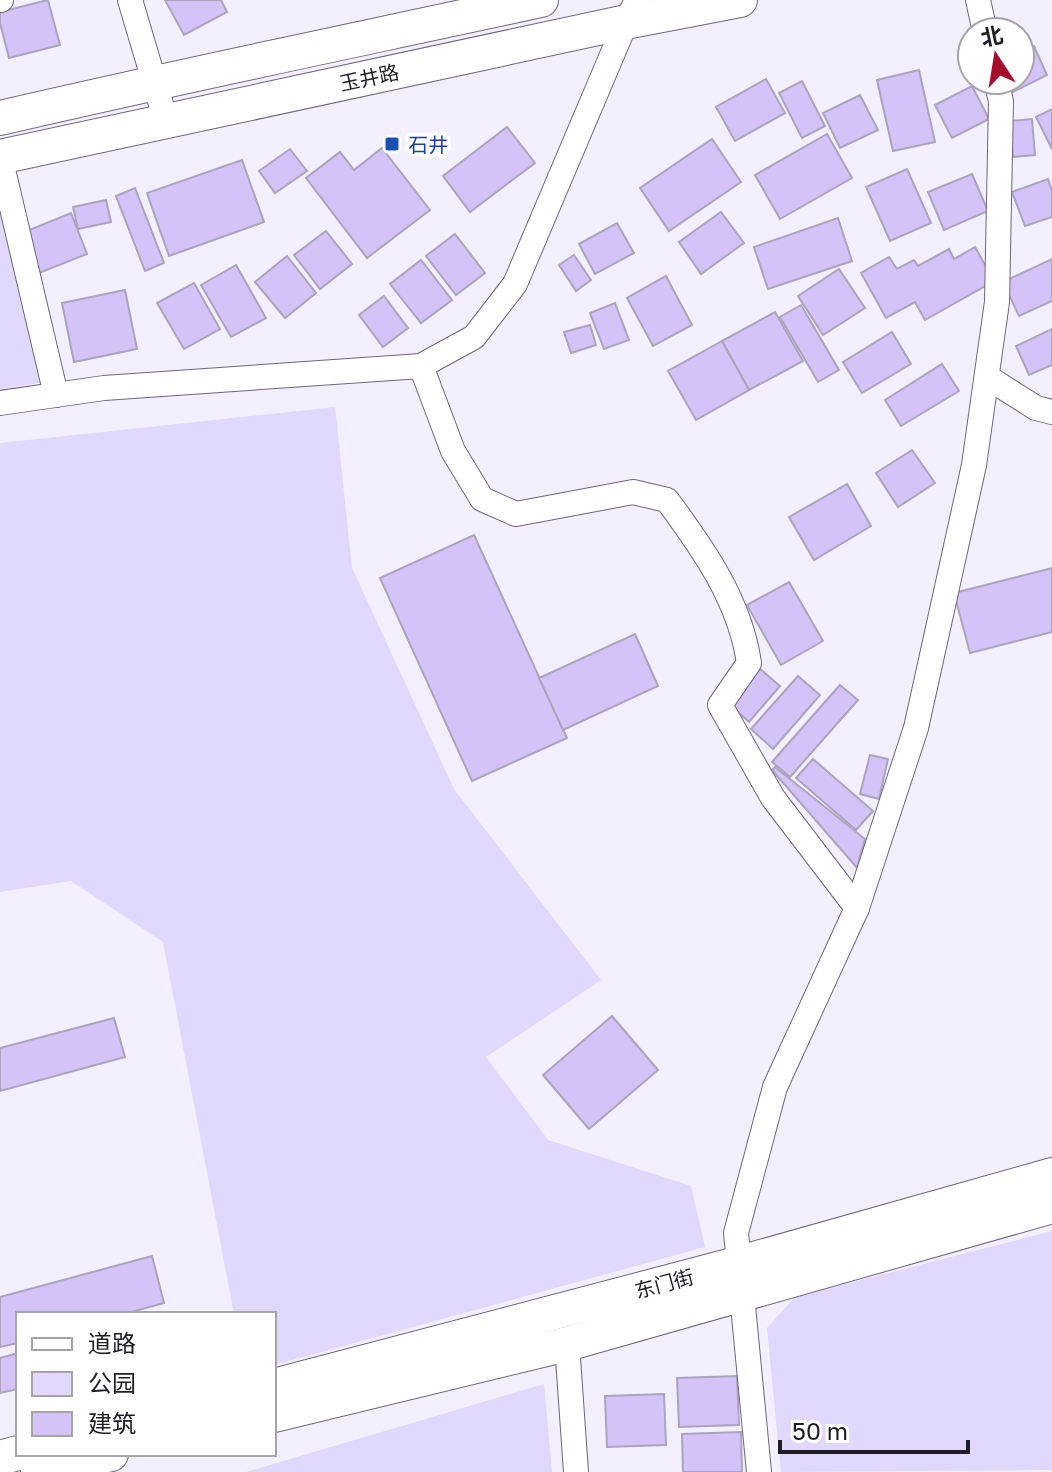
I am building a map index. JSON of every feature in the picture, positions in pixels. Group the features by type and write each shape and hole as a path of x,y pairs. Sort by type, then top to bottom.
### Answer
{"street":[{"path":"130,0 166,121"},
{"name":"玉井路","path":"0,118 153,82 541,0"},
{"name":"玉井路","path":"0,157 632,11 740,0"},
{"path":"0,403 104,388 421,366 474,337 515,284 632,11"},
{"path":"759,1472 736,1233 775,1087 857,908 916,728 974,465 997,302 1000,96"},
{"path":"0,157 56,395"},
{"path":"421,366 453,451 482,499 516,514 633,492 667,500 703,551 736,609 745,635 749,663 720,705 773,798 857,908"},
{"path":"987,377 1036,408 1052,412"},
{"name":"东门街","path":"276,1415 567,1344 741,1279 1052,1175"},
{"name":"东门街","path":"276,1386 1052,1206"},
{"path":"567,1344 576,1472"},
{"path":"38,1472 103,1456"}],"green space":[{"path":"4,213 45,382 0,389 0,214"},
{"path":"335,407 352,568 454,789 601,980 486,1057 548,1140 691,1186 705,1247 276,1364 276,1312 234,1312 163,942 71,881 0,892 0,443"},
{"path":"1052,1231 1052,1470 781,1472 767,1328 795,1297"},
{"path":"544,1384 552,1472 246,1472"}],"building":[{"path":"48,0 60,45 9,58 0,12"},
{"path":"165,0 221,0 227,12 184,35"},
{"path":"1036,50 1047,75 1036,80"},
{"path":"919,70 935,142 893,151 877,80"},
{"path":"766,79 785,113 735,141 716,107"},
{"path":"802,81 825,126 802,138 779,93"},
{"path":"956,94 977,96 989,119 952,138 935,105"},
{"path":"860,95 878,130 840,148 823,113"},
{"path":"1052,109 1052,149 1036,117"},
{"path":"1032,119 1035,155 1013,157 1010,121"},
{"path":"507,127 535,163 470,212 443,176"},
{"path":"827,134 852,178 780,219 755,175"},
{"path":"712,139 741,182 669,231 640,188"},
{"path":"382,148 430,210 367,258 306,178 340,152 354,170"},
{"path":"290,149 307,171 275,193 259,171"},
{"path":"242,160 264,222 169,256 147,193"},
{"path":"907,169 931,223 890,241 866,187"},
{"path":"972,174 988,211 944,230 928,192"},
{"path":"1048,179 1052,191 1052,217 1025,226 1012,192"},
{"path":"135,188 164,263 145,271 116,196"},
{"path":"106,200 111,222 78,229 73,207"},
{"path":"721,212 744,243 701,274 679,242"},
{"path":"71,213 87,254 39,273 22,233"},
{"path":"838,218 852,261 768,289 754,247"},
{"path":"617,223 634,253 595,274 579,244"},
{"path":"326,231 352,264 320,289 294,255"},
{"path":"455,234 485,273 456,295 426,256"},
{"path":"975,247 994,281 925,320 915,302 886,318 861,273 889,257 897,269 914,260 918,266 949,249 954,259"},
{"path":"574,255 591,280 576,291 559,265"},
{"path":"287,256 316,293 285,318 255,282"},
{"path":"1052,259 1052,301 1019,316 1003,282"},
{"path":"421,260 452,300 421,323 390,284"},
{"path":"236,265 266,318 231,337 201,285"},
{"path":"839,269 865,308 823,335 798,296"},
{"path":"666,276 692,325 653,346 627,298"},
{"path":"194,283 220,329 184,349 157,303"},
{"path":"125,290 137,349 74,362 62,303"},
{"path":"384,296 408,328 383,347 359,315"},
{"path":"615,303 629,340 604,349 590,313"},
{"path":"801,305 839,370 818,382 780,317"},
{"path":"775,312 803,361 749,390 722,341"},
{"path":"590,325 596,345 571,353 564,332"},
{"path":"1052,329 1052,365 1029,375 1016,346"},
{"path":"892,332 911,364 862,393 843,362"},
{"path":"722,341 749,390 696,420 668,371"},
{"path":"942,364 959,391 901,426 885,400"},
{"path":"912,450 935,483 898,507 876,473"},
{"path":"847,484 871,526 814,560 789,517"},
{"path":"474,535 567,738 472,781 380,578"},
{"path":"1052,568 1052,632 970,653 954,593"},
{"path":"789,582 823,641 781,665 747,605"},
{"path":"635,634 658,686 563,730 539,678"},
{"path":"759,668 780,686 749,722 728,703"},
{"path":"798,676 820,695 773,749 751,729"},
{"path":"840,685 858,700 790,777 772,762"},
{"path":"870,755 888,759 879,799 860,794"},
{"path":"813,759 873,811 856,830 796,778"},
{"path":"775,767 865,839 857,868 772,770"},
{"path":"612,1016 658,1070 589,1129 543,1075"},
{"path":"114,1018 125,1057 0,1091 0,1048"},
{"path":"152,1256 164,1303 131,1312 16,1312 16,1343 0,1347 0,1297"},
{"path":"16,1354 16,1389 0,1393 0,1358"},
{"path":"737,1376 739,1425 679,1427 677,1378"},
{"path":"664,1394 666,1445 607,1447 605,1396"},
{"path":"741,1432 742,1472 683,1472 682,1434"}],"place":[{"name":"石井","path":"392,144"}]}
